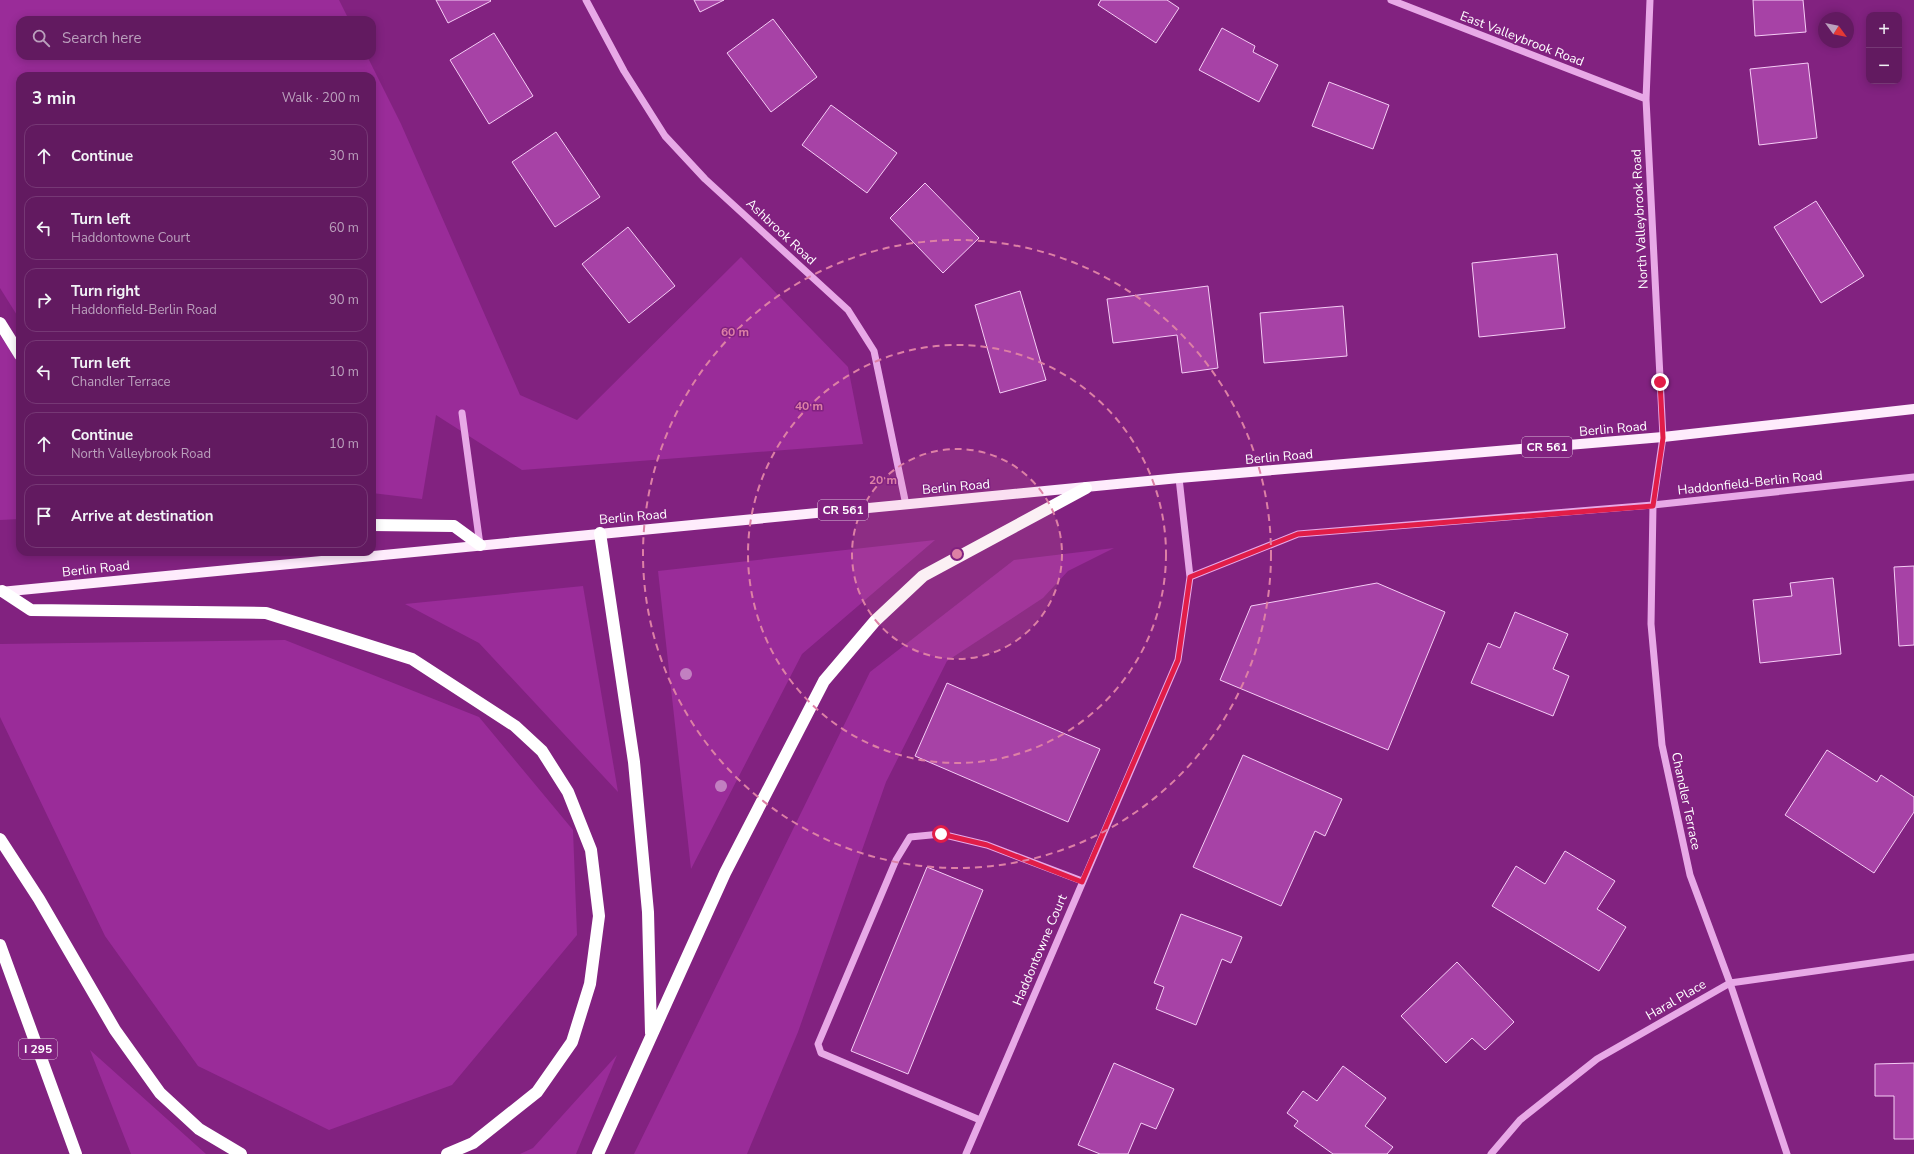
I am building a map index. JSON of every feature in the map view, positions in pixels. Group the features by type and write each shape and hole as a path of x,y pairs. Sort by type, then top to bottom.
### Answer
{"highway":[{"path":"0,323 16,349"},
{"path":"598,1154 726,873 824,681 875,621 923,576 1086,488"},
{"path":"376,525 454,526 480,545"},
{"path":"600,533 634,762 648,912 652,1036"},
{"path":"1,591 31,610 266,613 412,659 515,726 542,751 568,792 591,850 599,916 590,984 572,1042 537,1092 473,1143 447,1154"},
{"path":"0,839 39,899 115,1030 160,1093 198,1129 241,1154"},
{"name":"I 295","path":"0,944 76,1154"}],"main road":[{"name":"Berlin Road","path":"376,555 1179,478 1663,438 1914,409"},
{"name":"Berlin Road","path":"1,591 365,556"}],"street":[{"name":"Ashbrook Road","path":"586,0 624,71 665,136 705,179 848,310 874,351 906,504"},
{"name":"East Valleybrook Road","path":"1391,0 1646,99"},
{"name":"North Valleybrook Road","path":"1650,0 1646,99 1663,438"},
{"path":"462,413 480,545"},
{"name":"Chandler Terrace","path":"1663,438 1653,506 1651,624 1662,745 1690,875 1730,983 1787,1154"},
{"name":"Haddonfield-Berlin Road","path":"1190,577 1298,534 1653,506 1914,477"},
{"name":"Haddontowne Court","path":"966,1154 1178,660 1190,577 1179,478"},
{"path":"980,1120 821,1054 818,1044 896,860 910,837 941,834 987,845 1082,882"},
{"name":"Haral Place","path":"1491,1154 1520,1120 1597,1059 1730,983 1914,957"}],"shaded area":[{"path":"0,0 339,0 347,16 16,16 16,60 369,60 375,72 16,72 16,314 0,288"},
{"path":"376,74 401,124 520,395 577,420 741,257 848,367 863,444 522,470 436,415 422,499 376,493"},
{"path":"0,335 16,359 16,519 0,520"},
{"path":"935,540 802,654 691,869 658,571"},
{"path":"1114,548 1068,571 1043,598 947,661 886,782 798,1032 747,1154 634,1154 870,672 1014,560"},
{"path":"583,586 618,792 479,643 405,604"},
{"path":"285,640 479,717 573,830 577,935 452,1085 329,1130 198,1066 105,936 0,717 0,644"},
{"path":"90,1050 206,1154 131,1154"},
{"path":"617,1055 576,1154 520,1154 533,1148"}],"building":[{"path":"436,0 490,0 491,1 448,23"},
{"path":"694,0 724,0 700,12"},
{"path":"1101,0 1167,0 1179,8 1156,43 1098,5"},
{"path":"1753,0 1803,0 1806,32 1755,36"},
{"path":"773,19 817,77 771,112 727,53"},
{"path":"1222,28 1255,46 1253,52 1278,65 1259,102 1199,70"},
{"path":"494,33 533,96 489,124 450,60"},
{"path":"1808,63 1817,138 1759,145 1750,69"},
{"path":"1329,82 1389,105 1373,149 1312,126"},
{"path":"831,105 897,153 867,193 802,145"},
{"path":"556,132 600,197 555,227 512,162"},
{"path":"925,183 979,238 943,273 890,218"},
{"path":"1816,201 1864,276 1821,303 1774,227"},
{"path":"628,227 675,286 629,323 582,264"},
{"path":"1557,254 1565,328 1479,337 1472,263"},
{"path":"1208,286 1218,368 1182,373 1177,335 1113,343 1107,299"},
{"path":"1020,291 1046,380 1000,393 975,305"},
{"path":"1343,306 1347,356 1264,363 1260,313"},
{"path":"1914,566 1914,645 1899,646 1894,567"},
{"path":"1833,578 1841,654 1760,663 1753,600 1792,596 1790,583"},
{"path":"1377,583 1445,612 1388,750 1220,680 1251,606"},
{"path":"1515,612 1568,634 1553,669 1569,676 1553,716 1471,683 1488,643 1500,648"},
{"path":"947,683 1100,749 1068,822 915,756"},
{"path":"1827,750 1877,782 1881,775 1914,797 1914,812 1874,873 1785,815"},
{"path":"1243,755 1342,799 1325,836 1315,831 1281,906 1193,867"},
{"path":"1565,851 1615,881 1597,909 1626,927 1599,971 1492,906 1516,866 1545,884"},
{"path":"927,867 983,890 908,1074 851,1051"},
{"path":"1181,914 1242,937 1231,963 1222,959 1196,1025 1156,1009 1164,987 1154,983"},
{"path":"1457,962 1514,1022 1485,1050 1472,1038 1446,1063 1401,1016"},
{"path":"1114,1063 1174,1089 1156,1129 1141,1123 1128,1154 1100,1154 1078,1145"},
{"path":"1914,1063 1914,1139 1894,1139 1894,1096 1875,1096 1875,1064"},
{"path":"1343,1066 1386,1098 1365,1126 1393,1147 1387,1154 1333,1154 1294,1126 1298,1121 1287,1113 1303,1091 1317,1101"}],"route":[{"path":"941,834 987,845 1082,882 1178,660 1190,577 1298,534 1653,506 1663,438 1660,382"}]}
